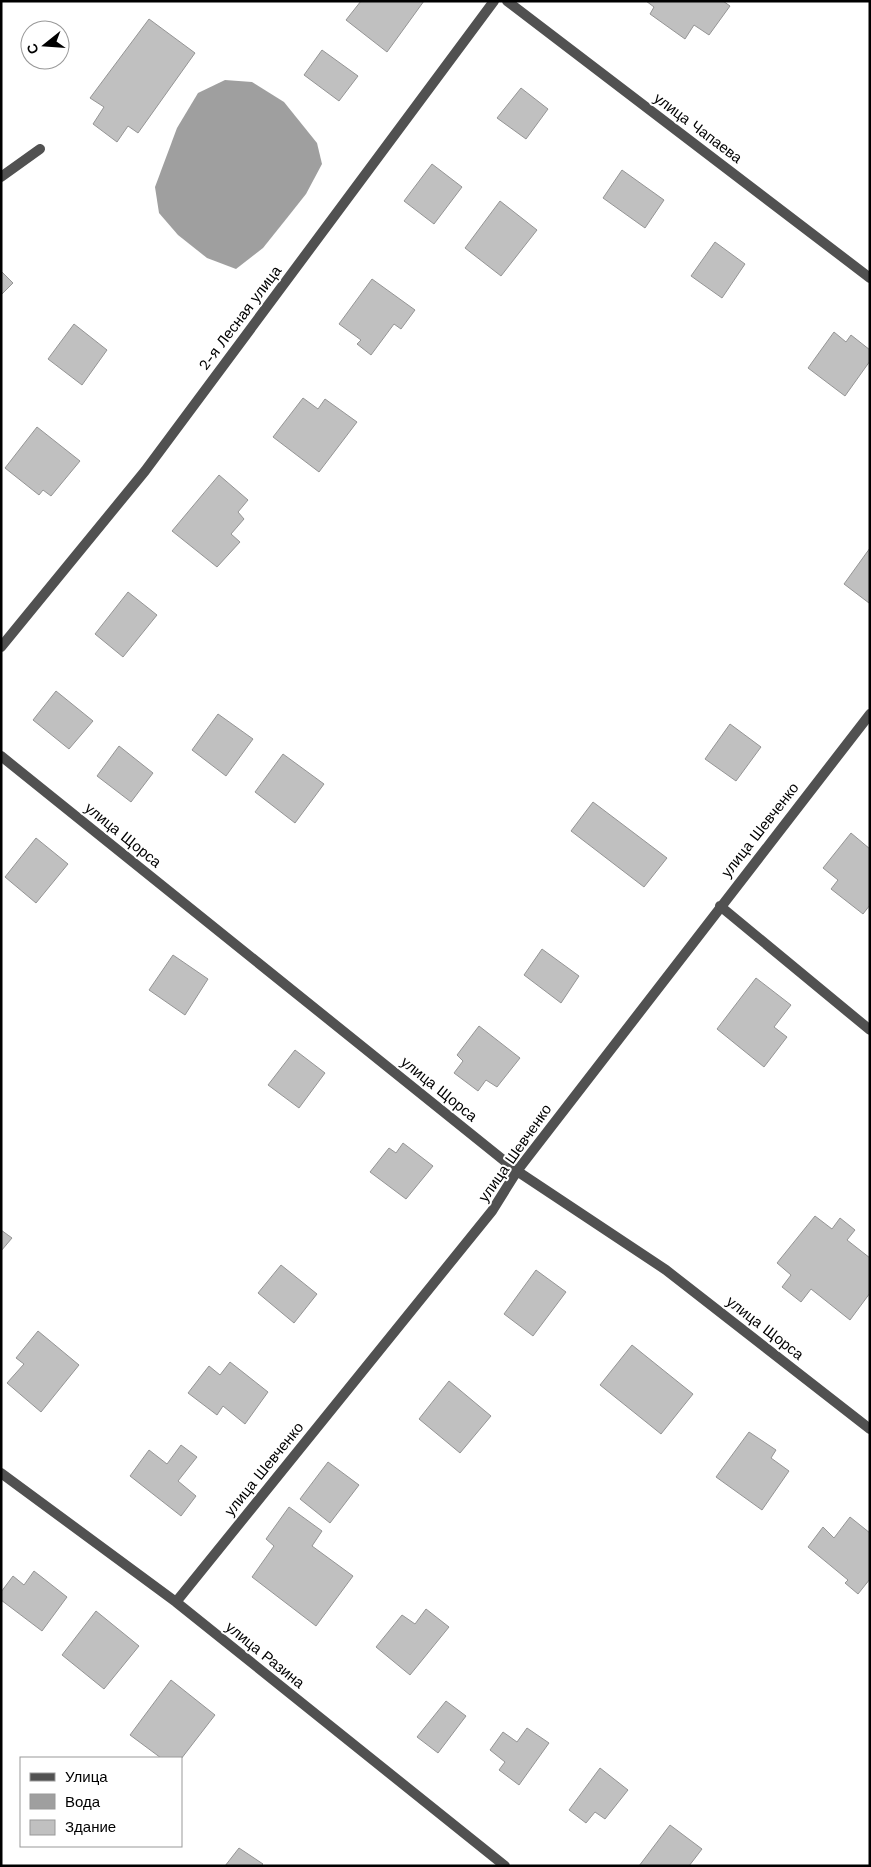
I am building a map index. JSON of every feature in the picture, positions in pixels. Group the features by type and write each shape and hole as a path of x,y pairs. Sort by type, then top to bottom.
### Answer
{"street":[{"name":"2-я Лесная улица","path":"1,647 146,470 494,1"},
{"name":"улица Чапаева","path":"507,1 870,278"},
{"path":"1,177 40,149"},
{"name":"улица Шевченко","path":"176,1602 492,1211 517,1171 870,714"},
{"name":"улица Щорса","path":"1,756 517,1171 666,1270 870,1428"},
{"path":"720,906 870,1030"},
{"name":"улица Разина","path":"1,1473 176,1602 505,1866"}],"water":[{"path":"225,80 252,82 284,102 317,143 322,164 306,194 263,248 236,269 207,258 178,235 159,213 155,187 177,128 198,93"}],"building":[{"path":"361,1 424,1 387,52 346,20"},
{"path":"646,1 723,1 730,6 709,35 694,25 685,39 650,14 654,7"},
{"path":"149,19 195,53 138,133 128,126 117,142 93,124 104,107 90,98"},
{"path":"322,50 358,76 339,101 304,75"},
{"path":"521,88 548,109 526,139 497,118"},
{"path":"432,164 462,187 434,224 404,201"},
{"path":"622,170 664,200 645,228 603,198"},
{"path":"500,201 537,230 501,276 465,248"},
{"path":"715,242 745,264 722,298 691,276"},
{"path":"1,271 13,283 1,295"},
{"path":"372,279 415,310 401,329 394,324 371,355 357,344 361,340 339,324"},
{"path":"74,324 107,350 82,385 48,359"},
{"path":"834,332 846,342 851,335 870,350 870,361 845,396 808,368"},
{"path":"303,398 318,409 325,399 357,422 319,472 273,437"},
{"path":"37,427 80,461 51,496 43,490 39,495 5,468"},
{"path":"219,475 248,500 238,512 244,519 231,534 240,542 217,567 172,531"},
{"path":"870,548 870,603 869,603 844,584"},
{"path":"128,592 157,615 123,657 95,634"},
{"path":"56,691 93,721 69,749 33,720"},
{"path":"218,714 253,739 226,776 192,750"},
{"path":"730,724 761,747 736,781 705,759"},
{"path":"119,746 153,773 131,802 97,776"},
{"path":"283,754 324,784 295,823 255,792"},
{"path":"593,802 667,858 644,887 571,831"},
{"path":"851,833 870,849 870,905 863,914 831,889 838,880 823,868"},
{"path":"36,838 68,864 36,903 5,877"},
{"path":"542,949 579,976 561,1003 524,975"},
{"path":"173,955 208,979 185,1015 149,990"},
{"path":"756,978 791,1005 774,1027 787,1037 764,1067 717,1029"},
{"path":"479,1026 520,1058 497,1087 486,1080 478,1091 454,1073 463,1061 457,1055"},
{"path":"295,1050 325,1073 299,1108 268,1085"},
{"path":"403,1143 433,1166 406,1199 370,1172 389,1148 396,1153"},
{"path":"815,1216 832,1229 840,1218 855,1230 847,1240 870,1258 870,1293 850,1320 811,1289 801,1302 782,1287 791,1275 777,1263"},
{"path":"1,1230 12,1238 1,1251"},
{"path":"281,1265 317,1294 294,1323 258,1293"},
{"path":"536,1270 566,1292 533,1336 504,1314"},
{"path":"38,1331 79,1365 41,1412 7,1383 24,1364 16,1358"},
{"path":"632,1345 693,1394 661,1434 600,1385"},
{"path":"230,1362 268,1392 245,1424 223,1406 217,1415 188,1393 209,1366 220,1375"},
{"path":"449,1381 491,1416 460,1453 419,1419"},
{"path":"749,1432 776,1450 771,1458 789,1471 762,1510 716,1477"},
{"path":"181,1445 197,1457 178,1481 196,1496 181,1516 130,1476 149,1450 167,1464"},
{"path":"328,1462 359,1485 330,1523 300,1499"},
{"path":"289,1507 322,1531 312,1546 353,1576 316,1626 252,1577 274,1546 266,1539"},
{"path":"850,1517 870,1533 870,1579 858,1594 845,1583 848,1580 808,1547 823,1527 834,1538"},
{"path":"34,1571 67,1597 42,1631 1,1600 1,1592 13,1576 24,1585"},
{"path":"426,1609 449,1627 410,1675 376,1647 402,1615 415,1624"},
{"path":"96,1611 139,1646 104,1689 62,1655"},
{"path":"171,1680 215,1715 182,1758 160,1757 130,1735"},
{"path":"446,1701 466,1716 438,1753 417,1737"},
{"path":"527,1728 549,1743 519,1785 499,1770 505,1762 490,1750 503,1732 517,1742"},
{"path":"600,1768 628,1790 605,1819 595,1812 586,1823 569,1810"},
{"path":"670,1825 702,1849 689,1866 639,1866"},
{"path":"239,1848 263,1864 261,1866 225,1866"}]}
